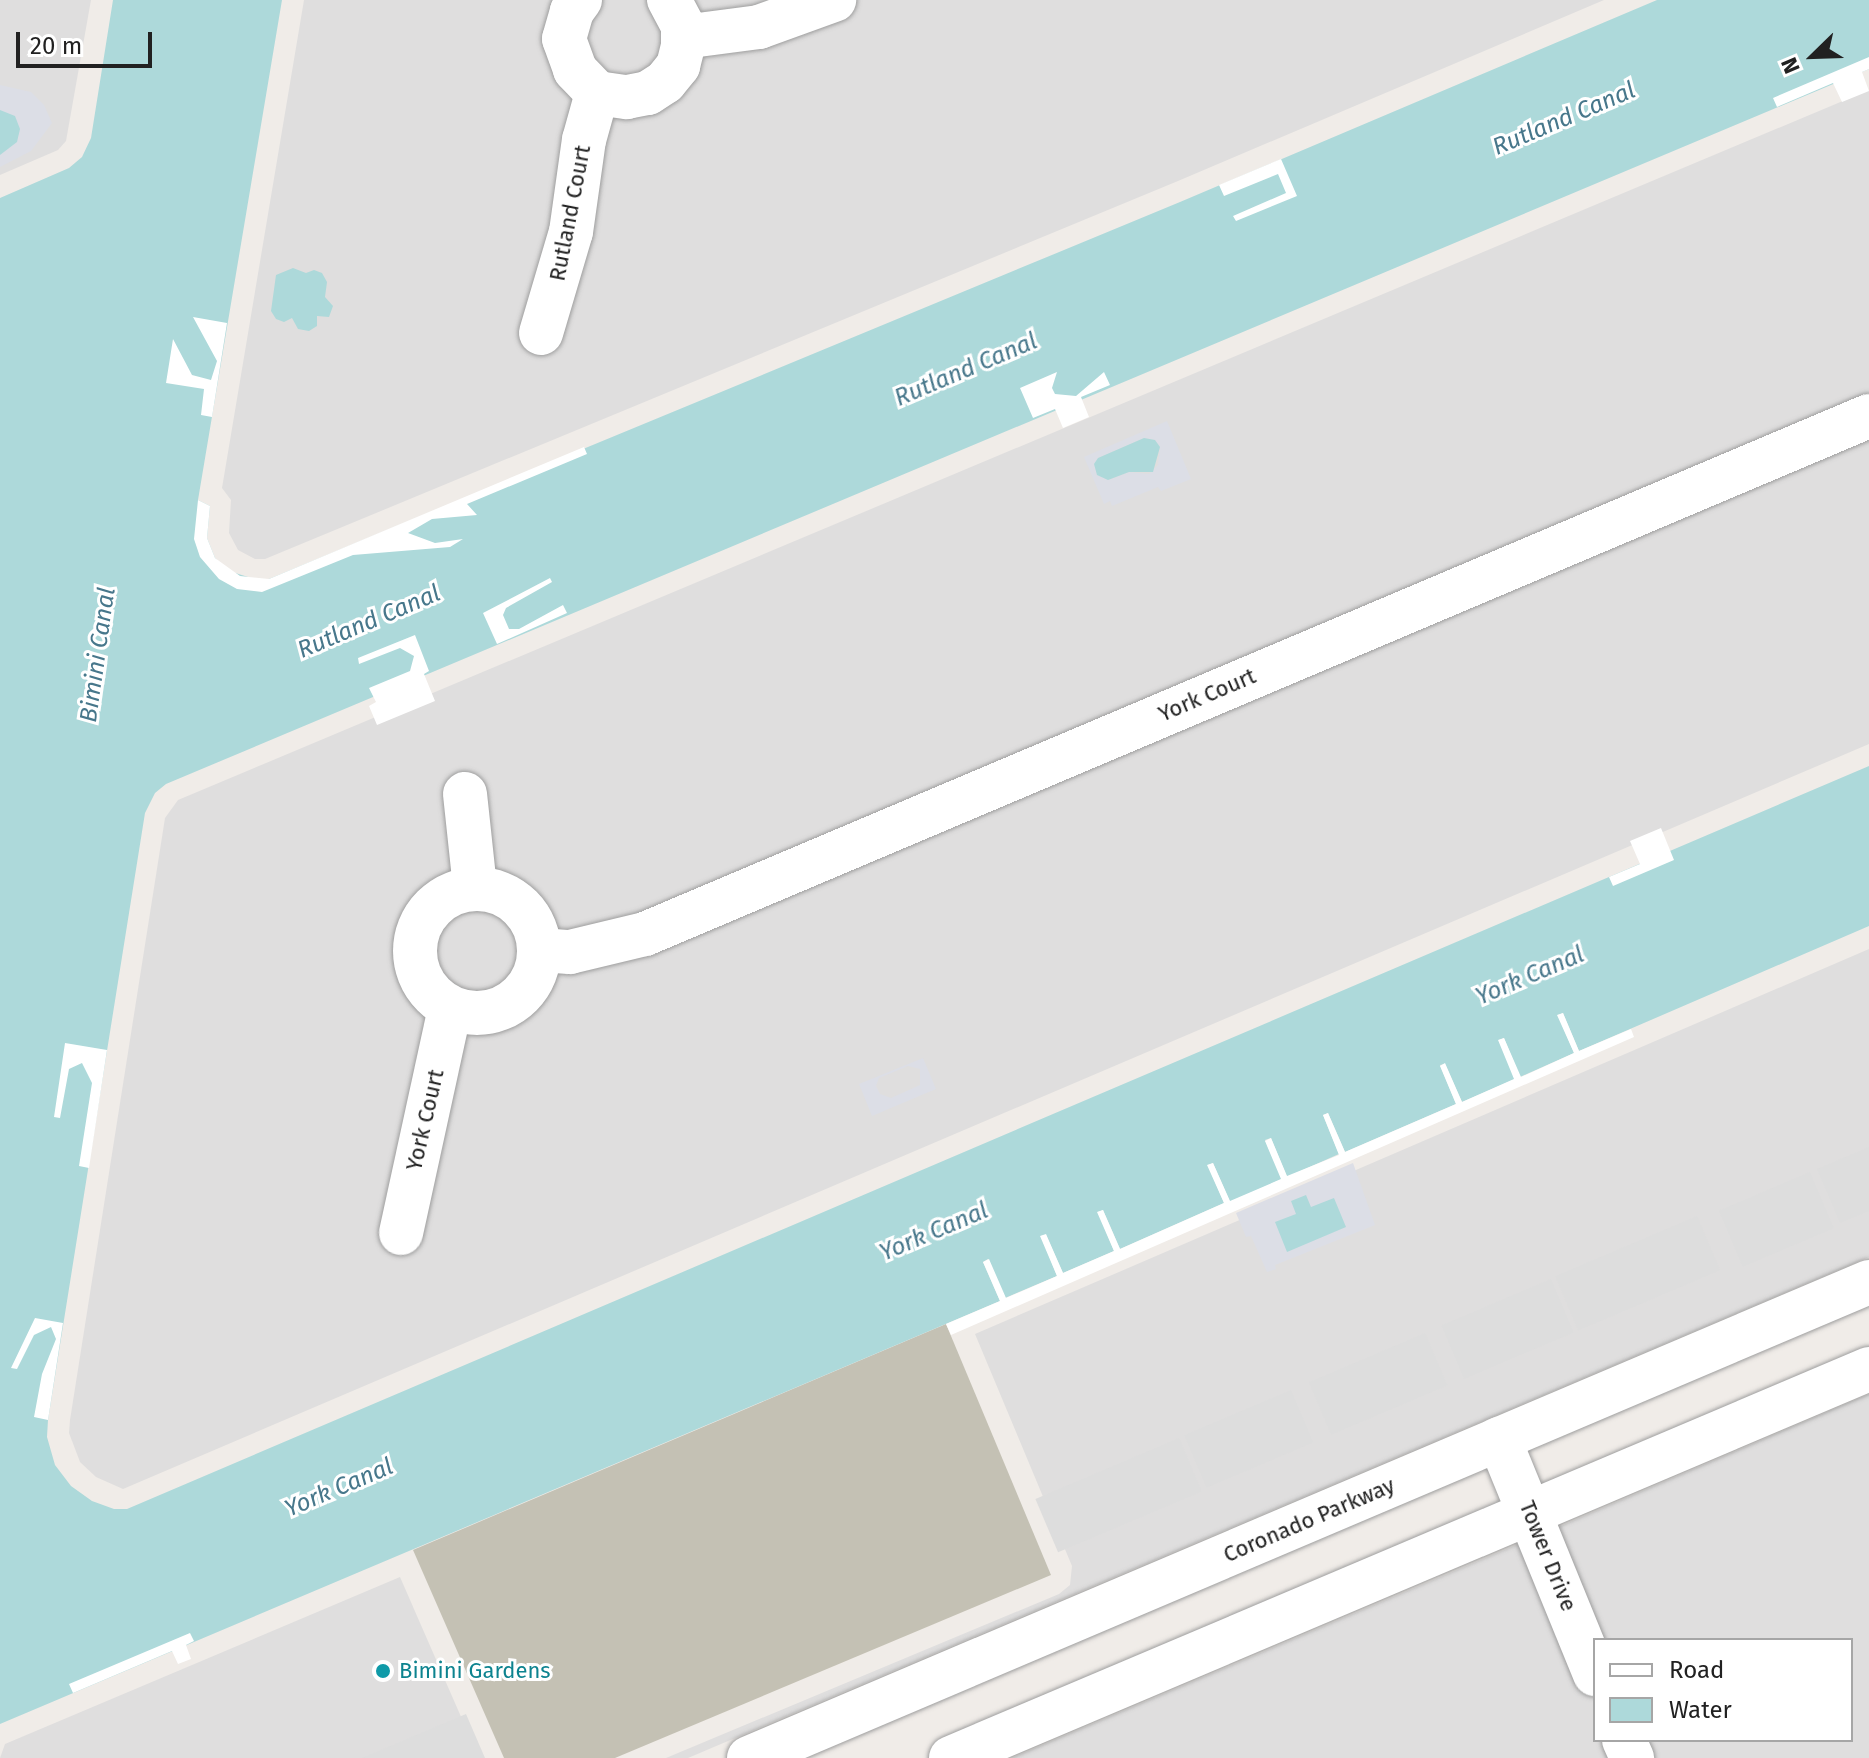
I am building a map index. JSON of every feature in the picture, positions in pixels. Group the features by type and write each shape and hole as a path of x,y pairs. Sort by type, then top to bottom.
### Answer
{"street":[{"path":"580,0 572,11 564,39 575,70 597,93 627,97 648,93 665,82 678,66 676,18 759,27 834,0"},
{"name":"Rutland Court","path":"541,333 571,232 584,140 597,93"},
{"name":"York Court","path":"540,950 570,952 645,934 1869,416"},
{"path":"465,794 475,888"},
{"path":"475,888 513,900 526,913 540,950 537,970 528,987 515,1001 479,1014 450,1008 427,989 414,953 417,933 425,915 439,901 475,888"},
{"name":"York Court","path":"401,1233 450,1008"},
{"name":"Coronado Parkway","path":"749,1758 1869,1282"},
{"path":"951,1758 1869,1369"},
{"name":"Tower Drive","path":"1499,1439 1593,1669"}],"shaded area":[{"path":"0,0 91,0 66,141 58,150 0,175"},
{"path":"304,0 1604,0 1178,181 265,559 255,559 238,550 229,533 231,500 222,488"},
{"path":"0,85 31,92 44,105 52,123 31,151 0,167"},
{"path":"1869,90 1869,744 123,1489 96,1477 80,1462 69,1433 70,1420 165,818 178,800"},
{"path":"1167,421 1191,479 1161,491 1158,487 1112,506 1110,501 1104,504 1084,457","holes":["1144,438 1155,440 1160,447 1158,465 1149,474 1129,472 1108,480 1098,458"]},
{"path":"1869,949 1869,1257 688,1758 666,1758 1059,1594 1070,1585 1072,1566 975,1334"},
{"path":"923,1058 936,1089 872,1116 859,1084","holes":["908,1066 920,1069 920,1085 891,1098 880,1094 876,1086 879,1078"]},
{"path":"1869,1147 1869,1211 1840,1223 1817,1169"},
{"path":"1353,1163 1375,1225 1275,1265 1276,1269 1267,1272 1251,1236 1246,1237 1236,1213"},
{"path":"1810,1172 1834,1228 1743,1267 1719,1211"},
{"path":"1697,1216 1720,1270 1578,1330 1555,1276"},
{"path":"1551,1279 1574,1332 1464,1379 1441,1325"},
{"path":"946,1324 1051,1575 615,1758 504,1758 413,1550"},
{"path":"1425,1333 1447,1385 1331,1435 1309,1382"},
{"path":"1291,1390 1313,1442 1206,1488 1184,1435"},
{"path":"1869,1394 1869,1758 1012,1758 1540,1535"},
{"path":"1179,1438 1202,1491 1058,1552 1035,1499"},
{"path":"400,1577 479,1758 0,1758 5,1744"},
{"name":"Bimini Gardens","path":"466,1714 485,1758 362,1758"}],"water":[{"path":"113,0 282,0 198,500 210,506 207,538 215,558 229,571 258,580 269,579 1180,202 1657,0 1869,0 1869,69 166,784 155,793 145,813 48,1420 47,1437 55,1465 71,1486 92,1501 114,1509 127,1509 1869,766 1869,926 1579,1051 1563,1013 1558,1015 1574,1053 1520,1077 1504,1038 1499,1040 1515,1079 1462,1102 1445,1064 1440,1065 1456,1104 1345,1152 1328,1113 1323,1115 1339,1154 1287,1177 1271,1138 1265,1140 1282,1179 1230,1202 1213,1163 1208,1165 1224,1203 1120,1249 1103,1210 1098,1212 1114,1251 1063,1273 1046,1235 1041,1236 1057,1276 1005,1298 988,1259 983,1262 1000,1301 0,1724 0,198 69,168 82,157 91,138"},
{"path":"0,110 15,116 20,129 17,142 0,155"},
{"path":"293,268 306,273 314,270 322,273 327,282 325,297 333,306 329,317 317,316 317,326 309,331 298,329 292,318 284,322 276,319 271,311 276,275"},
{"path":"1144,438 1155,440 1160,447 1153,472 1129,472 1108,480 1097,475 1094,464 1098,458"},
{"path":"1306,1195 1311,1207 1334,1198 1346,1227 1287,1252 1275,1222 1296,1214 1291,1201"}],"pier":[{"path":"1869,57 1869,69 1862,72 1869,91 1842,102 1833,83 1777,107 1773,98"},
{"path":"1281,159 1297,196 1236,221 1233,216 1286,193 1278,174 1224,196 1219,185"},
{"path":"193,317 227,323 212,417 201,415 204,389 166,383 173,339 192,375 211,380 217,361"},
{"path":"1057,372 1052,388 1055,394 1076,396 1104,372 1110,385 1081,397 1089,417 1063,428 1055,409 1033,418 1020,388"},
{"path":"584,447 587,454 467,504 477,515 432,519 408,533 435,543 463,539 450,547 353,555 262,592 237,589 219,579 200,557 194,539 198,500 210,506 207,538 215,558 240,576 269,579"},
{"path":"550,578 552,582 506,608 503,615 509,629 519,629 563,605 567,613 497,644 483,613"},
{"path":"415,635 429,671 424,674 435,701 377,725 369,706 376,702 369,688 410,671 414,656 400,648 359,664 358,658"},
{"path":"1661,828 1674,860 1613,886 1609,877 1640,864 1630,841"},
{"path":"1563,1013 1579,1051 1631,1029 1634,1037 951,1335 946,1324 1000,1301 983,1262 989,1259 1006,1298 1057,1276 1040,1236 1046,1234 1063,1273 1114,1251 1097,1212 1103,1210 1120,1249 1224,1203 1207,1165 1213,1163 1230,1201 1281,1179 1265,1141 1271,1138 1287,1176 1339,1155 1323,1115 1328,1113 1345,1152 1456,1104 1440,1066 1445,1063 1462,1102 1514,1079 1498,1040 1504,1038 1521,1077 1574,1053 1557,1015"},
{"path":"65,1043 107,1050 89,1168 79,1166 92,1083 82,1063 69,1069 60,1118 54,1117"},
{"path":"35,1318 63,1323 48,1420 34,1417 42,1374 56,1339 51,1327 34,1335 17,1369 11,1368"},
{"path":"190,1633 194,1641 186,1645 191,1659 178,1664 172,1651 73,1693 69,1684"}],"place":[{"name":"Bimini Gardens","path":"383,1671"}],"water label":[{"name":"Rutland Canal","path":"1564,119"},
{"name":"Rutland Canal","path":"966,370"},
{"name":"Rutland Canal","path":"369,622"},
{"name":"Bimini Canal","path":"98,655"},
{"name":"York Canal","path":"1530,976"},
{"name":"York Canal","path":"934,1232"},
{"name":"York Canal","path":"339,1488"}]}
